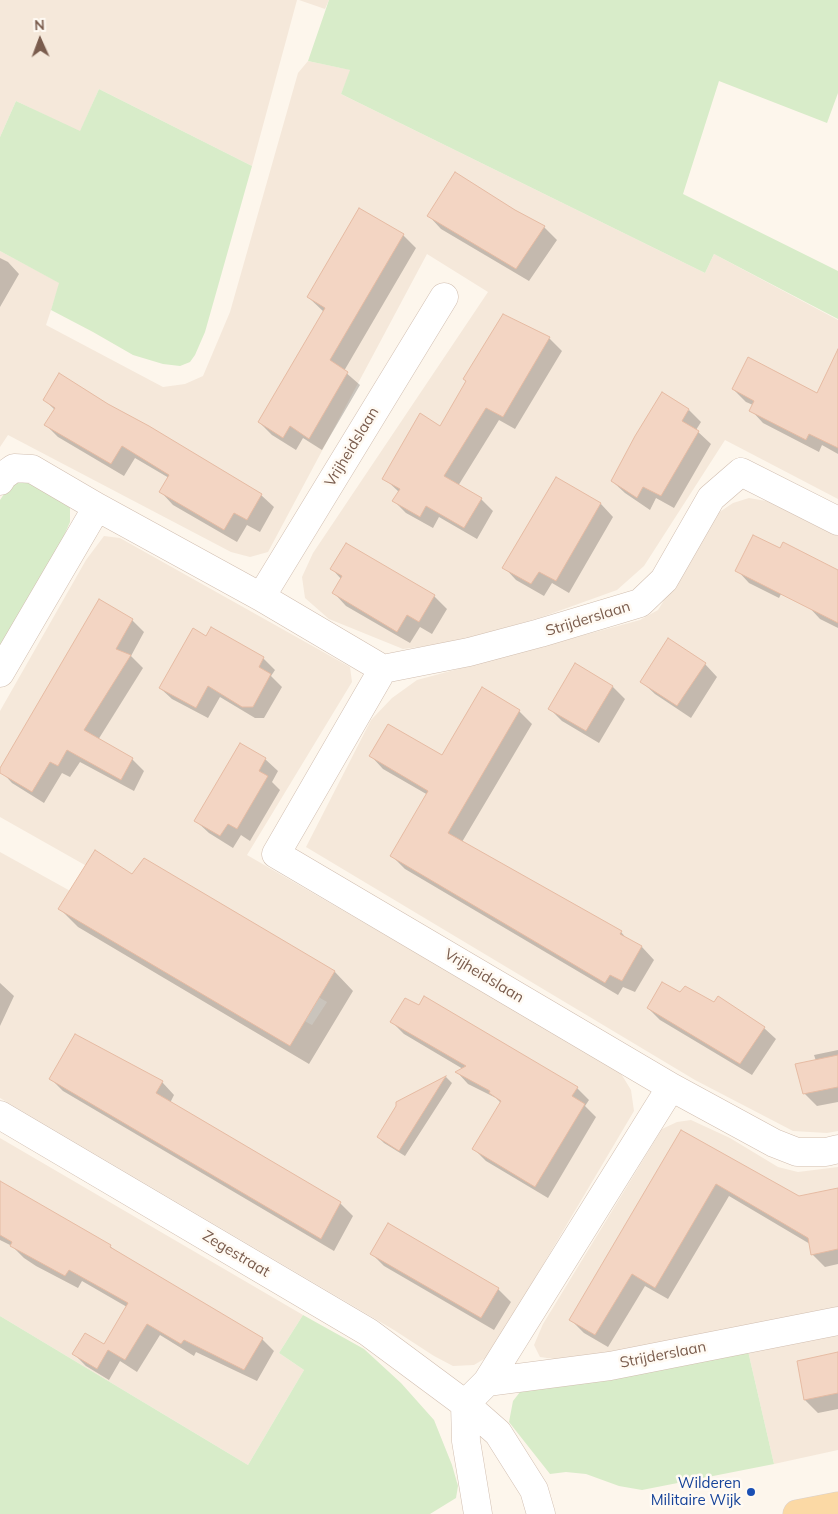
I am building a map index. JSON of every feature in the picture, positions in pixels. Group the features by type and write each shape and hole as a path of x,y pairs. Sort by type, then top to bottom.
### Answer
{"main road":[{"path":"797,1514 838,1506"}],"street":[{"name":"Vrijheidslaan","path":"261,596 444,297"},
{"path":"0,481 3,476 14,468 32,469 97,507 261,596 383,669"},
{"name":"Strijderslaan","path":"383,669 469,652 640,603 664,580 711,498 741,472 838,521"},
{"path":"0,673 97,507"},
{"name":"Vrijheidslaan","path":"383,669 276,854 672,1087"},
{"path":"478,1514 466,1441 465,1404 487,1382 672,1087 774,1143 797,1152 826,1152 838,1149"},
{"name":"Zegestraat","path":"0,1115 368,1332 465,1404 498,1433 534,1490 541,1514"},
{"name":"Strijderslaan","path":"487,1382 610,1366 838,1321"}],"shaded area":[{"path":"0,0 297,0 252,166 99,89 80,132 16,101 0,137"},
{"path":"299,0 329,0 325,9"},
{"path":"308,61 351,70 341,94 705,273 714,254 838,320 838,499 725,440 644,566 617,590 542,617 457,642 403,649 329,619 305,598 302,577 313,553 488,292 427,254 268,552 250,557 231,552 8,435 0,447 0,251 60,283 46,325 163,387 185,384 203,376 230,312 298,73"},
{"path":"749,498 772,502 838,536 838,1131 827,1133 793,1131 695,1080 306,847 371,720 392,698 417,680 640,620 658,610 718,513 733,503"},
{"path":"104,536 120,538 350,667 352,682 247,855 620,1072 631,1090 634,1111 489,1356 474,1365 453,1366 434,1356 394,1330 0,1098 0,852 312,1025 327,1002 0,817 0,711 86,560"},
{"path":"691,1120 730,1138 778,1167 798,1172 838,1167 838,1307 643,1346 561,1360 540,1357 534,1345 543,1324 662,1129 677,1122"},
{"path":"0,1138 303,1315 279,1353 304,1370 248,1465 0,1316"},
{"path":"838,1333 838,1450 774,1464 748,1351"}],"green space":[{"path":"329,0 838,0 838,93 827,123 719,81 683,194 838,271 838,319 714,254 705,273 341,94 350,70 308,61"},
{"path":"99,89 252,166 205,332 190,362 180,366 163,364 133,355 51,310 59,283 0,251 0,137 16,101 80,131"},
{"path":"31,480 70,507 70,522 63,538 0,646 0,500 8,488 20,481"},
{"path":"303,1315 364,1349 401,1383 434,1420 452,1465 458,1486 456,1498 430,1514 0,1514 0,1316 248,1465 304,1370 279,1353"},
{"path":"748,1351 774,1464 642,1490 619,1486 586,1474 566,1472 550,1474 509,1422 513,1401 520,1392"}],"building":[{"path":"455,172 515,210 545,226 516,269 427,216"},
{"path":"359,208 404,234 330,360 348,372 309,439 290,426 283,438 258,422 325,308 307,297"},
{"path":"503,314 550,337 503,417 486,408 444,476 482,498 464,528 426,506 420,517 392,501 400,489 382,479 420,413 440,426 466,381 463,379"},
{"path":"838,349 838,448 809,434 806,440 749,411 754,401 732,389 748,357 817,393"},
{"path":"59,373 108,404 149,426 262,494 247,520 234,513 224,530 159,492 169,475 122,446 111,464 44,425 55,408 43,400"},
{"path":"662,392 689,409 682,421 699,431 661,496 643,487 637,498 611,481 635,436"},
{"path":"556,477 601,503 556,581 539,572 531,584 502,568"},
{"path":"753,535 780,548 783,542 838,570 838,623 735,571"},
{"path":"346,543 435,595 419,622 407,615 397,632 332,593 342,576 330,569"},
{"path":"99,599 133,619 116,649 131,655 84,730 133,758 121,780 67,750 58,766 50,762 32,792 0,773 0,768"},
{"path":"211,627 264,657 259,667 271,674 253,707 242,707 208,686 196,708 159,688 193,628 206,636"},
{"path":"668,638 706,663 677,706 640,682"},
{"path":"575,663 613,686 586,731 548,709"},
{"path":"482,687 520,710 448,833 622,931 620,934 642,946 622,981 610,975 605,983 390,856 428,791 369,756 388,724 442,755"},
{"path":"240,743 266,758 259,771 268,776 237,829 228,824 220,836 194,821"},
{"path":"95,850 132,874 144,858 335,971 290,1046 58,909"},
{"path":"662,982 680,992 685,986 714,1002 718,996 765,1027 740,1064 647,1008"},
{"path":"424,996 578,1087 572,1096 585,1104 535,1187 472,1149 501,1101 489,1093 490,1091 455,1072 466,1066 390,1022 405,998 419,1005"},
{"path":"75,1034 163,1081 156,1093 341,1202 321,1239 49,1079"},
{"path":"838,1055 838,1087 803,1094 795,1064"},
{"path":"446,1076 399,1151 377,1137 396,1106 396,1102"},
{"path":"681,1130 799,1196 838,1188 838,1249 811,1255 808,1238 716,1184 655,1288 632,1274 595,1335 569,1320"},
{"path":"0,1181 111,1245 110,1247 263,1338 244,1370 184,1340 181,1344 147,1324 125,1360 108,1350 97,1369 72,1354 85,1333 104,1344 128,1303 69,1270 65,1276 10,1246 12,1242 0,1235"},
{"path":"388,1223 499,1288 481,1318 370,1254"},
{"path":"838,1352 838,1393 804,1400 797,1361"}],"place":[{"name":"Wilderen Militaire Wijk","path":"751,1492"}]}
